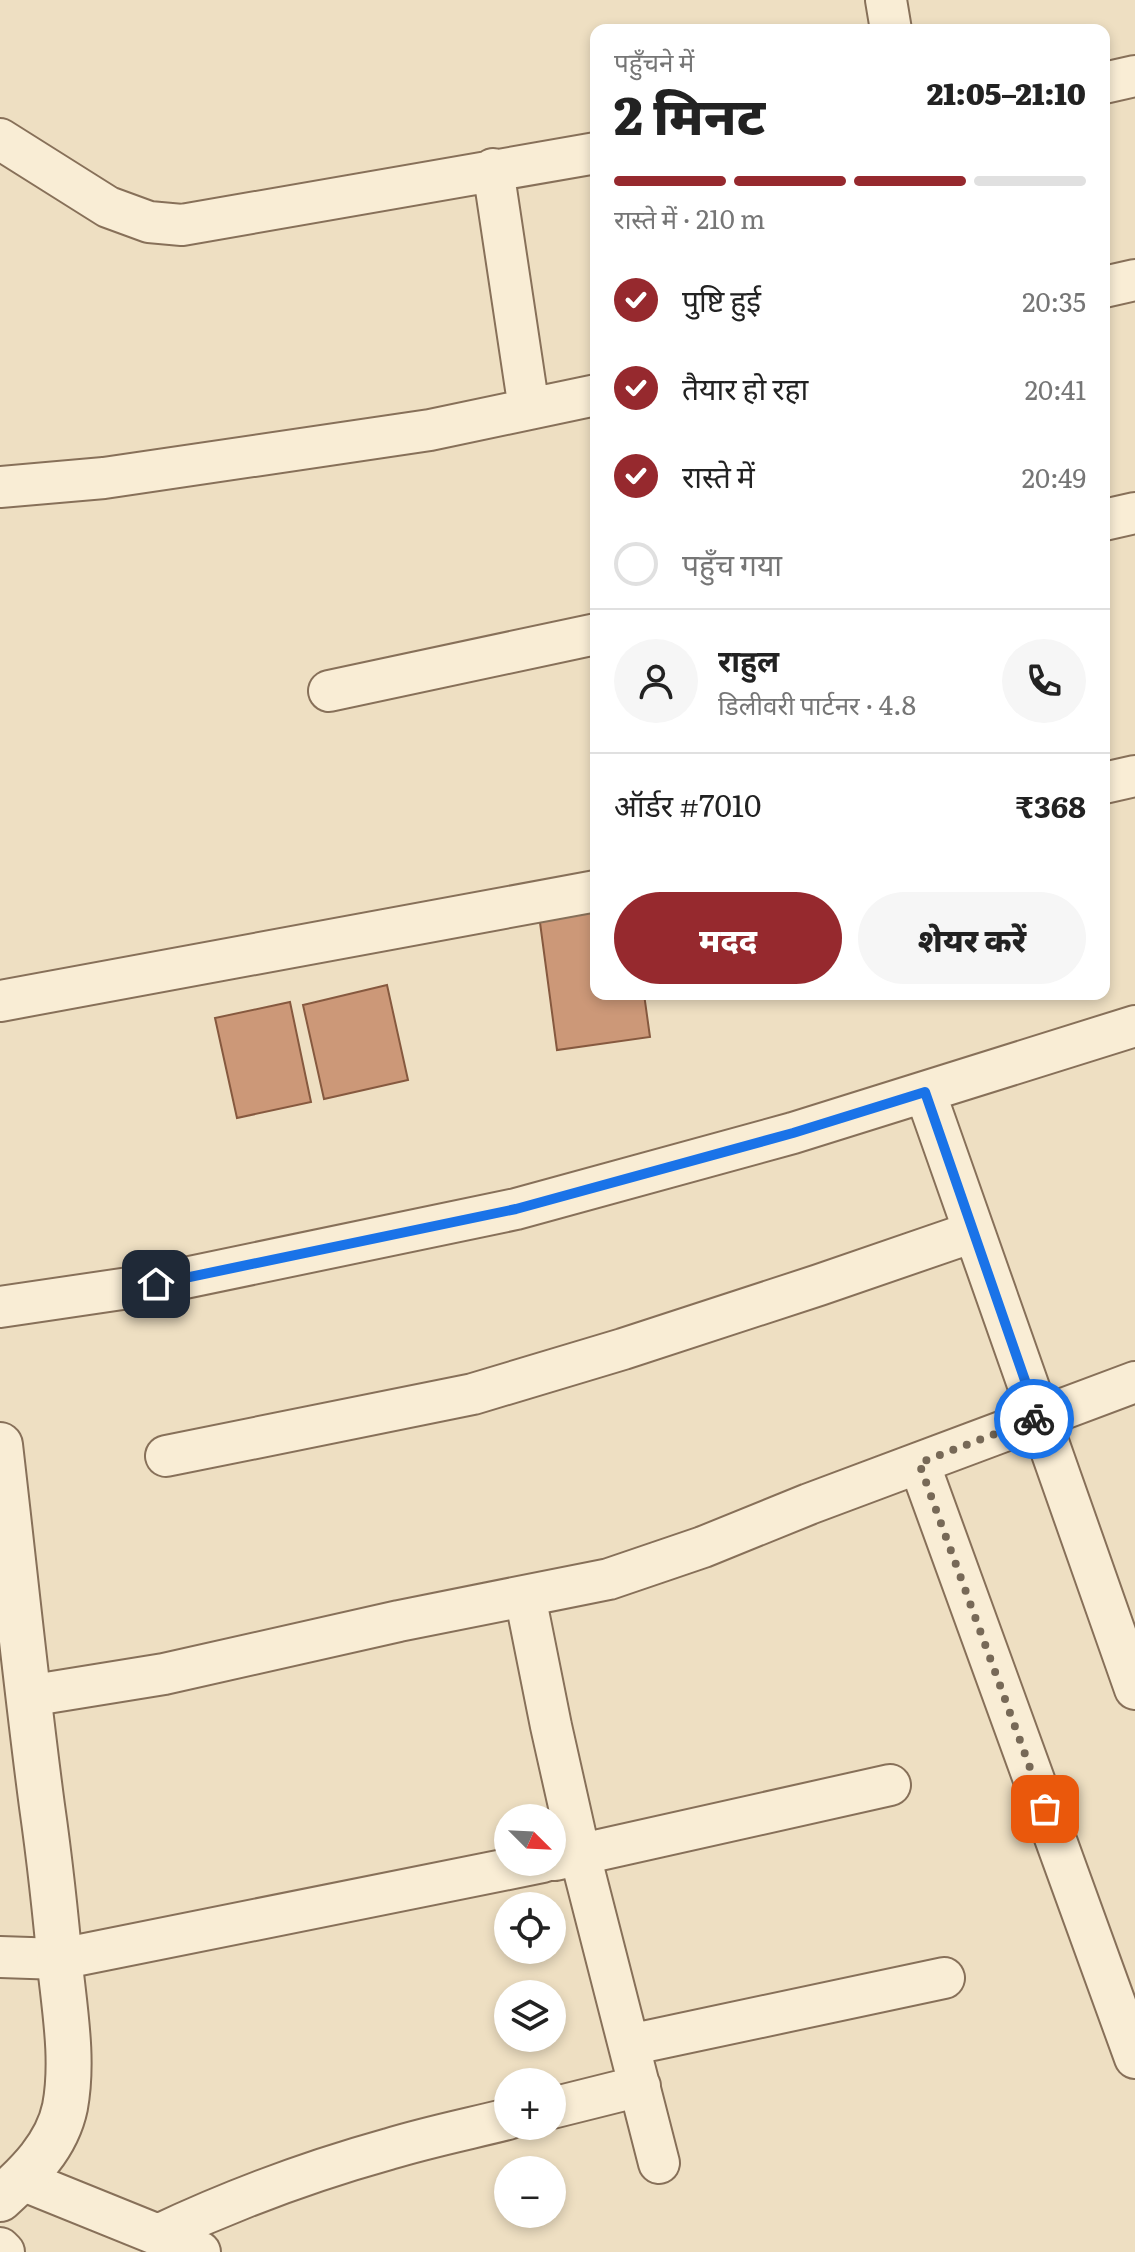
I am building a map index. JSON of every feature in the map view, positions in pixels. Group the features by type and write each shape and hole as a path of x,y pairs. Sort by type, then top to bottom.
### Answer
{"street":[{"path":"886,0 890,24"},
{"path":"1110,82 1135,76"},
{"path":"0,139 108,207 149,222 182,225 590,154"},
{"path":"493,169 529,409"},
{"path":"1110,286 1135,280"},
{"path":"0,487 104,478 399,434 590,396"},
{"path":"1110,519 1135,513"},
{"path":"329,691 590,635"},
{"path":"1110,782 1135,776"},
{"path":"0,1001 590,892"},
{"path":"0,1307 156,1284 516,1209 793,1133 1135,1026"},
{"path":"925,1092 1135,1689"},
{"path":"166,1456 473,1394 623,1349 973,1232"},
{"path":"28,1696 164,1674 399,1621 609,1579 703,1547 1135,1382"},
{"path":"0,1445 4,1517 53,1885 68,2072 64,2110 48,2150 11,2190 158,2235 200,2252"},
{"path":"919,1463 1135,2058"},
{"path":"525,1596 551,1726 555,1804"},
{"path":"566,1857 890,1785"},
{"path":"0,1957 60,1959 494,1872"},
{"path":"564,1876 629,2045 659,2163"},
{"path":"629,2045 944,1978"},
{"path":"566,2104 640,2086"},
{"path":"158,2235 216,2208 275,2186 388,2149 494,2122"}],"building":[{"path":"590,908 590,1000 645,1000 650,1037 557,1050 539,915"},
{"path":"387,985 408,1080 324,1099 303,1005"},
{"path":"290,1002 311,1102 237,1118 215,1018"}],"way so far":[{"path":"1034,1419 919,1463 1045,1809"}],"route":[{"path":"156,1284 516,1209 793,1133 925,1092 1038,1418 1034,1419"}]}
